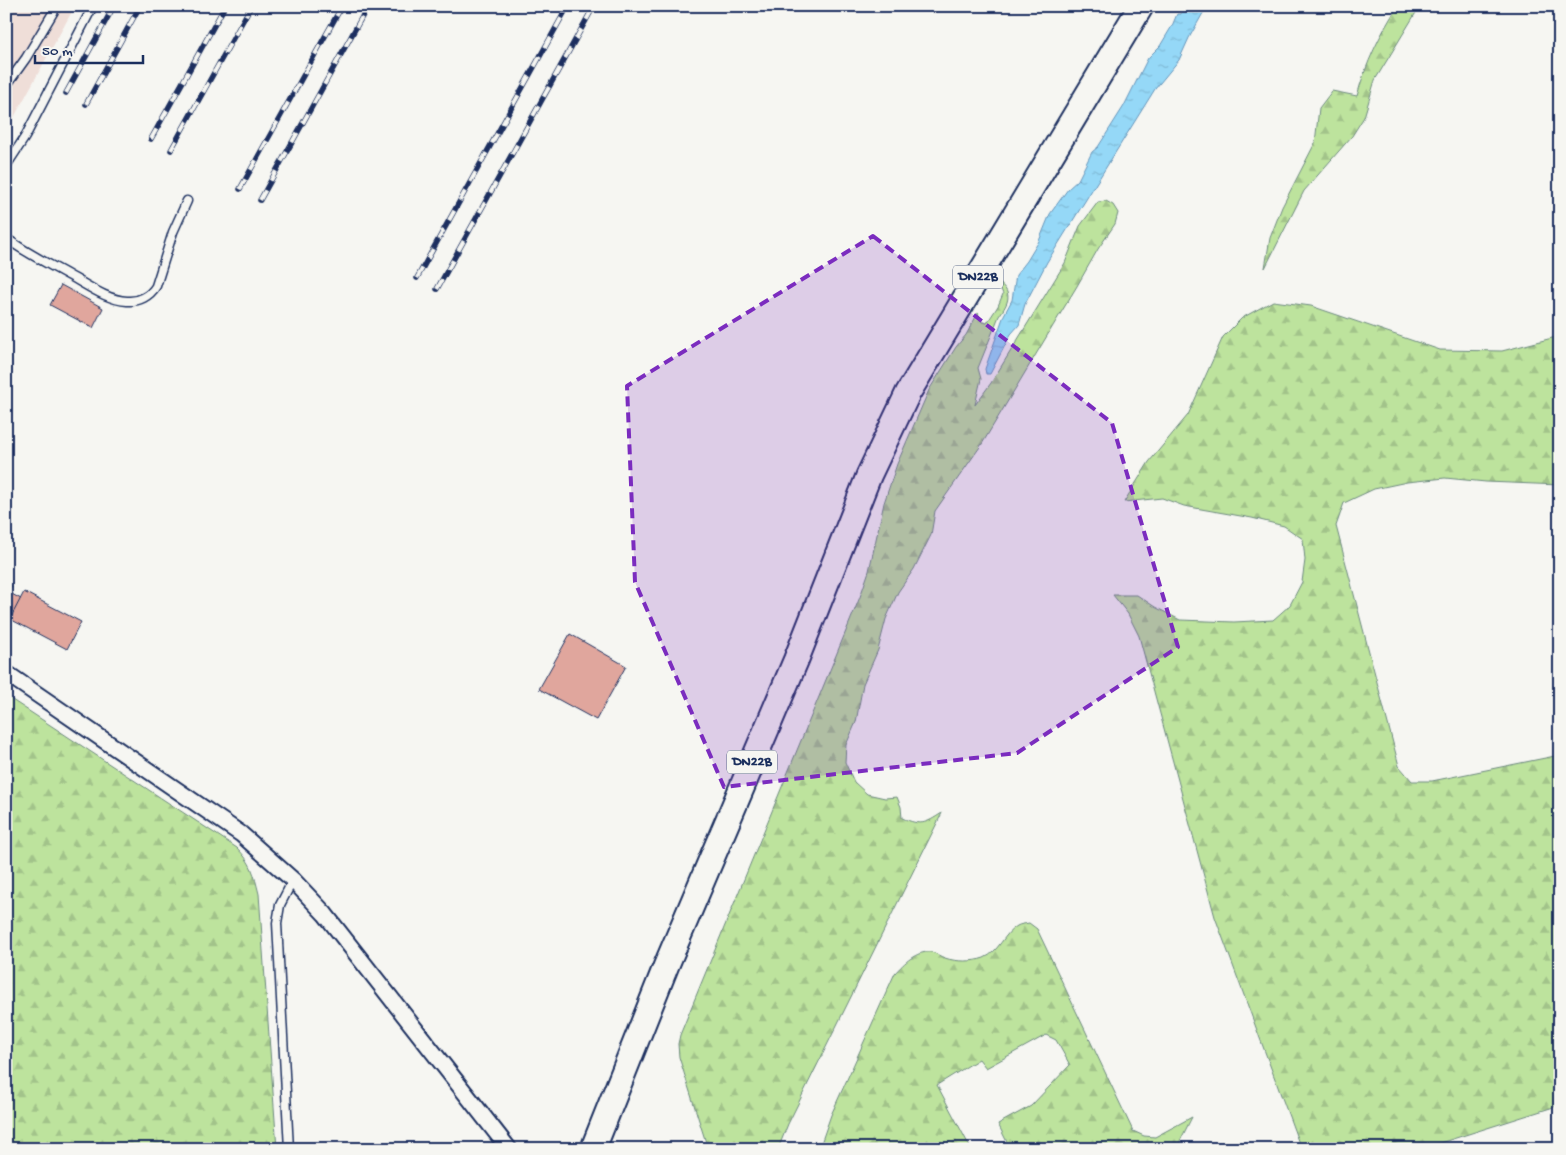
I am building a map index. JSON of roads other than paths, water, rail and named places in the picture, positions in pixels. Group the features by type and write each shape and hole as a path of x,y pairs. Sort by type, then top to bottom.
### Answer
{"main road":[{"name":"DN22B","path":"594,1146 666,966 796,660 869,475 908,393 1140,6"}],"street":[{"path":"6,673 241,834 293,880 325,914 509,1149"}],"lane":[{"path":"6,86 26,58 57,6"},
{"path":"6,166 25,137 94,6"},
{"path":"6,238 103,294 126,301 138,301 152,293 156,286 173,232 187,201"},
{"path":"289,1149 277,923 280,905 293,880"}],"water":[{"path":"1184,6 1207,6 1179,60 1155,89 1047,262 1025,304 1019,325 1011,334 990,374 986,374 985,369 1004,315 1012,300 1016,275 1039,241 1050,214 1068,189 1078,180 1092,152 1098,147 1124,106 1148,58 1160,46 1177,14 1181,14"}],"railway":[{"path":"66,93 114,6"},
{"path":"86,104 140,6"},
{"path":"151,139 225,6"},
{"path":"171,150 251,6"},
{"path":"240,189 342,6"},
{"path":"260,200 368,6"},
{"path":"417,278 568,6"},
{"path":"437,289 594,6"}]}
